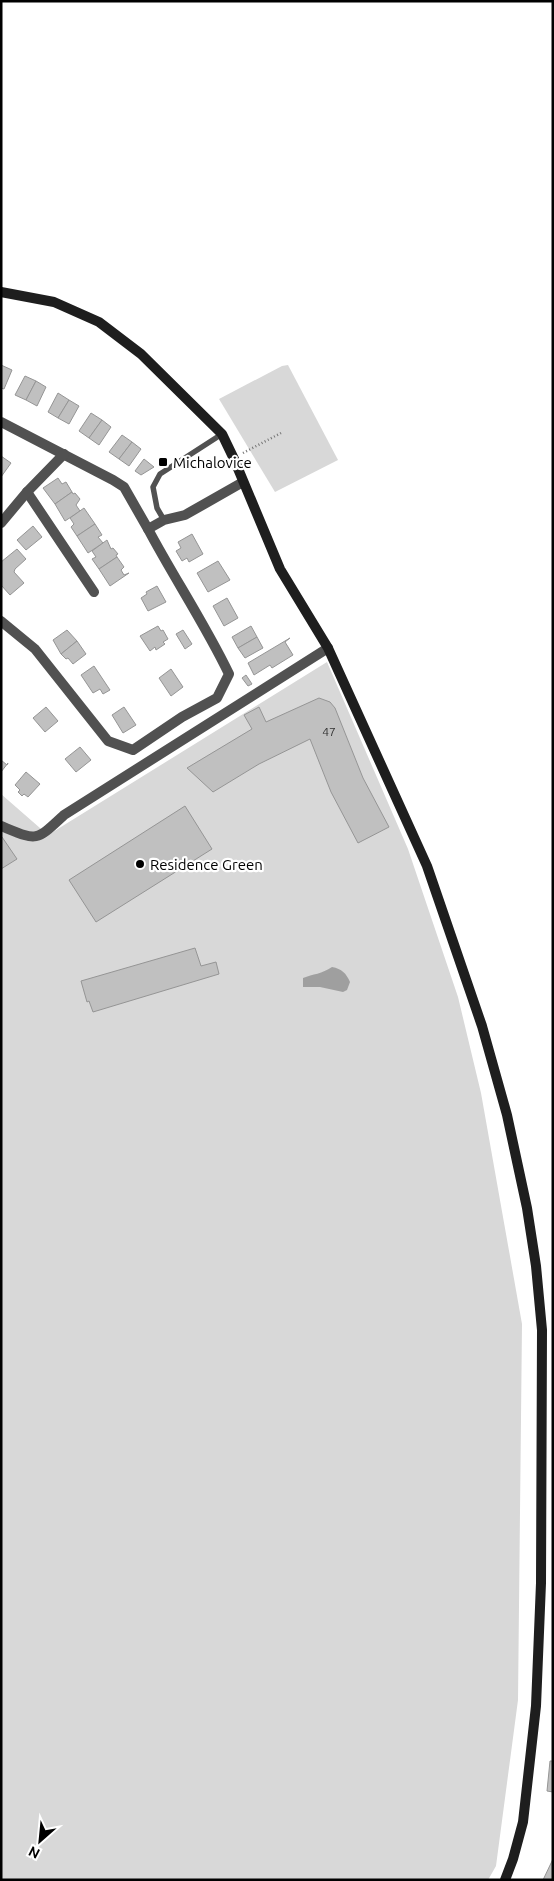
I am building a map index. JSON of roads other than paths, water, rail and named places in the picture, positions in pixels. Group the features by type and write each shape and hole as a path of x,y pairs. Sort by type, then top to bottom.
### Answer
{"street":[{"path":"1,292 54,302 99,322 140,354 222,434 280,569 328,648 427,866 482,1026 507,1115 527,1208 536,1266 542,1340 541,1583 536,1706 523,1822 505,1880"},
{"path":"1,422 124,487 176,581 215,645 229,674 217,698 182,717 133,750 108,741 35,649 1,621"},
{"path":"1,523 26,492 64,454"},
{"path":"148,529 164,520 185,515 243,482"},
{"path":"26,492 94,592"},
{"path":"1,826 29,838 43,834 64,815 328,648"}],"lane":[{"path":"164,520 157,508 153,487 160,474 222,434"}],"place":[{"name":"Michalovice","path":"163,462"},
{"name":"Residence Green","path":"140,864"}]}
